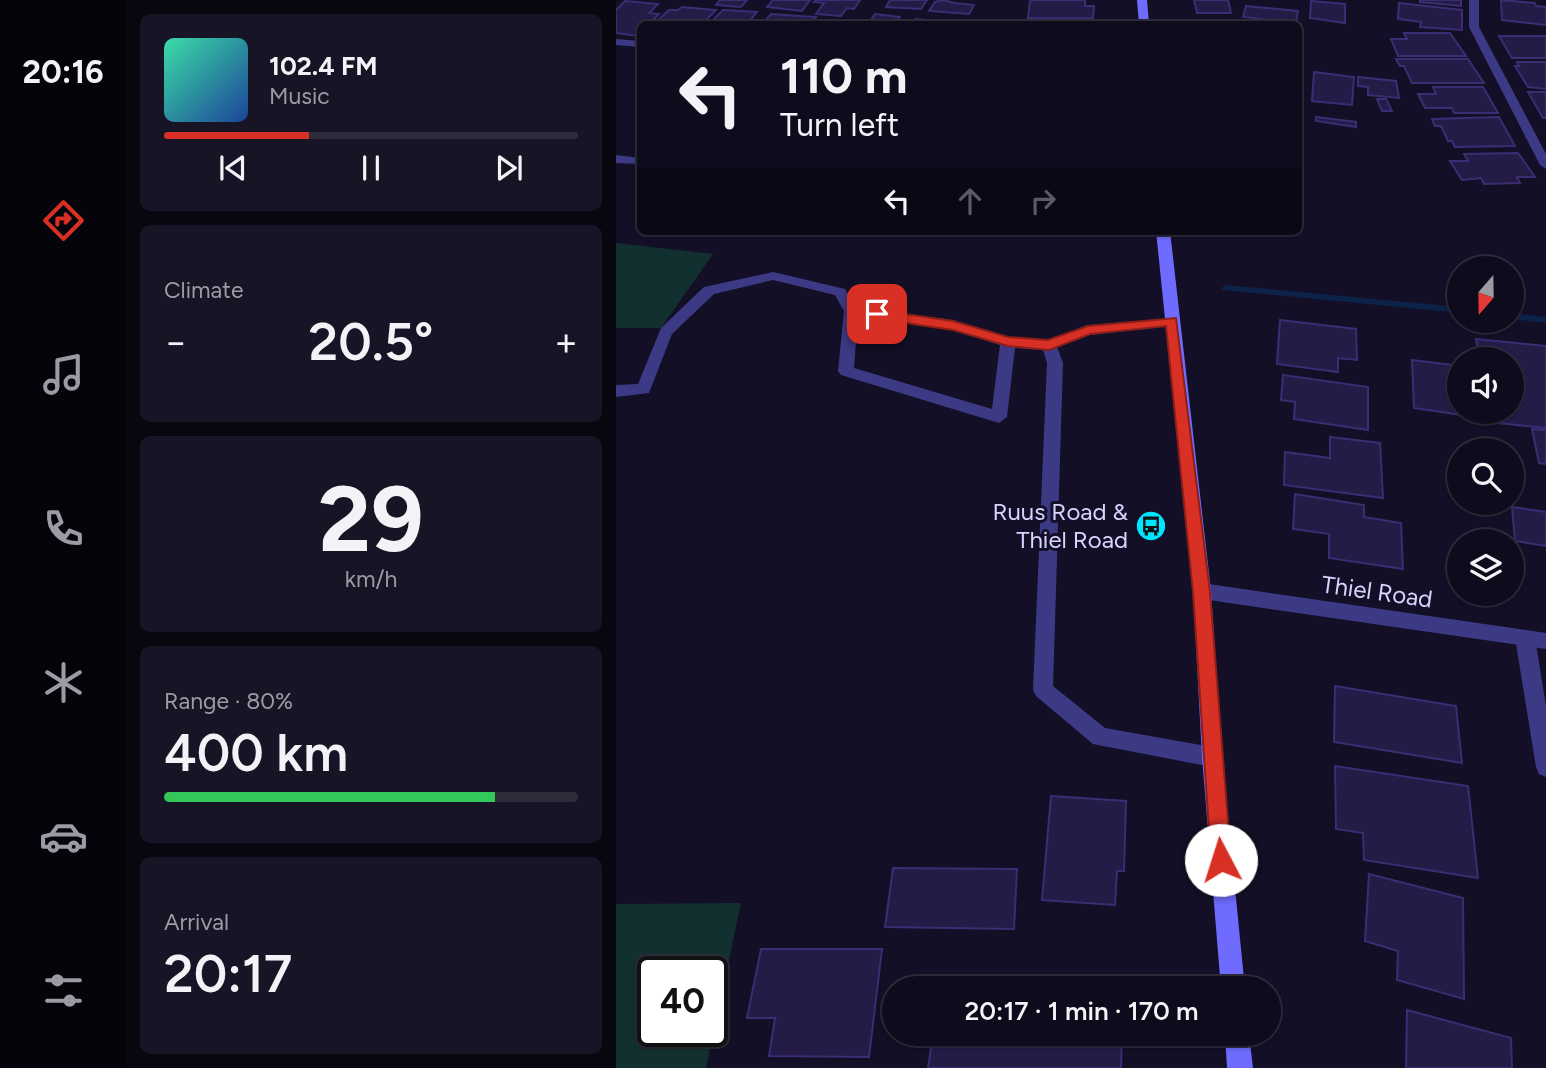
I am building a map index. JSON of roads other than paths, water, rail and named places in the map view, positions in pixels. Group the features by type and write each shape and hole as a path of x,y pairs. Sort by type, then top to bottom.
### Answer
{"street":[{"path":"1142,0 1144,21"},
{"path":"1474,0 1474,27 1546,164"},
{"path":"616,42 637,44"},
{"path":"616,159 637,161"},
{"path":"1163,235 1202,592 1212,757 1232,976"},
{"path":"616,391 644,389 666,332 709,290 773,276 841,292 851,311 846,370 999,417 1008,342"},
{"path":"851,311 953,326 1008,342 1049,345 1088,330 1172,321"},
{"path":"1049,345 1055,363 1042,690 1100,737 1212,757"},
{"name":"Thiel Road","path":"1202,592 1546,641"},
{"path":"1525,638 1546,767"},
{"path":"1238,1046 1240,1068"}],"waterway":[{"path":"1226,288 1447,309"},
{"path":"1524,317 1546,320"}],"place":[{"name":"Ruus Road & Thiel Road","path":"1151,526"}]}
